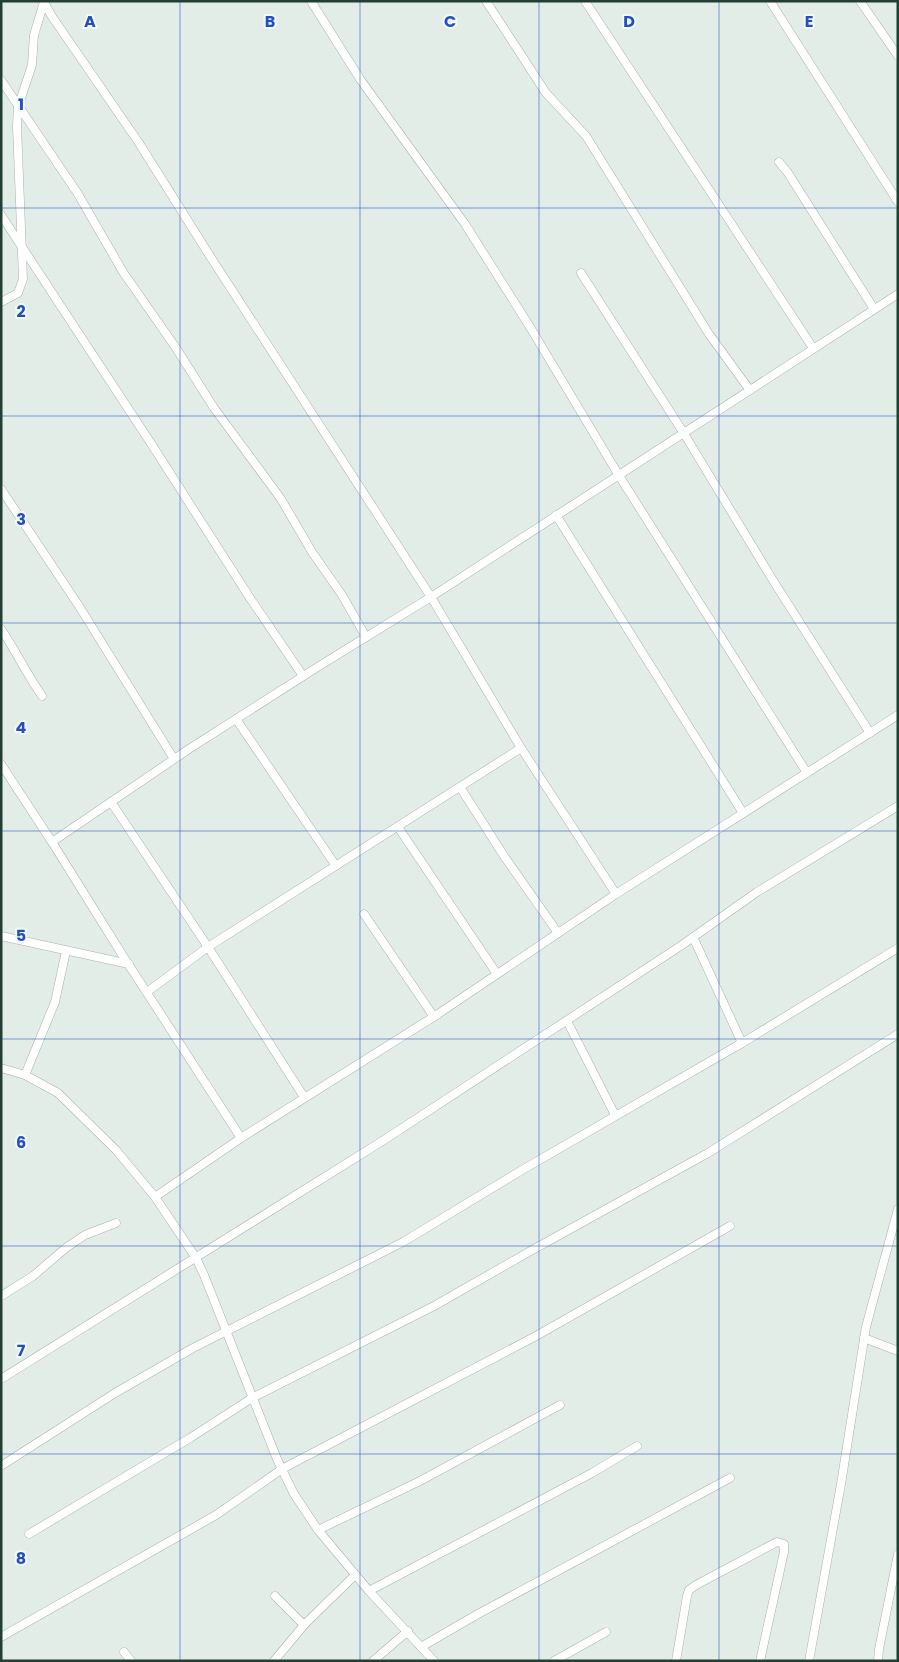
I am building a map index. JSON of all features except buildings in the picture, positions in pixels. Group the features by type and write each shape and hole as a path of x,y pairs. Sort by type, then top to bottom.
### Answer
{"street":[{"path":"311,1 360,79 465,224 530,327 618,474 807,773"},
{"path":"486,1 546,93 586,136 709,334 749,389"},
{"path":"585,1 813,348"},
{"path":"770,1 898,202"},
{"path":"860,1 898,56"},
{"path":"1,302 18,293 23,279 17,126 18,107 32,65 34,35 44,2"},
{"path":"44,2 50,15 139,144 431,596 521,748 616,894"},
{"path":"1,80 78,194 124,272 214,408 281,499 312,552 342,595 366,637"},
{"path":"779,162 788,173 874,309"},
{"path":"1,215 303,676"},
{"path":"581,273 683,432 774,582 870,733"},
{"path":"52,842 174,759 431,596 898,294"},
{"path":"1,490 79,606 174,759"},
{"path":"556,515 743,814"},
{"path":"1,629 42,696"},
{"path":"154,1197 304,1097 434,1017 616,894 898,716"},
{"path":"236,719 336,866"},
{"path":"147,992 208,947 521,748"},
{"path":"1,764 241,1138"},
{"path":"460,787 504,856 558,933"},
{"path":"111,802 208,947 304,1097"},
{"path":"1,1379 384,1140 568,1021 757,892 898,806"},
{"path":"398,827 497,974"},
{"path":"364,914 434,1017"},
{"path":"1,936 129,964"},
{"path":"693,937 742,1043"},
{"path":"1,1466 115,1393 227,1330 403,1242 522,1170 742,1043 898,948"},
{"path":"25,1074 54,1002 66,950"},
{"path":"568,1021 615,1115"},
{"path":"29,1534 190,1438 252,1398 434,1306 708,1153 898,1034"},
{"path":"496,1186 570,1139 742,1043"},
{"path":"1,1068 25,1074 58,1093 116,1150 154,1197 196,1258 227,1330 252,1398 294,1494 318,1530 368,1591 408,1631 434,1661"},
{"path":"809,1661 841,1484 864,1338 898,1209"},
{"path":"1,1296 33,1276 67,1247 85,1235 116,1222"},
{"path":"1,1637 216,1515 282,1470 536,1336 730,1226"},
{"path":"864,1338 898,1351"},
{"path":"318,1530 420,1481 560,1406"},
{"path":"368,1591 592,1473 637,1446"},
{"path":"420,1647 730,1478"},
{"path":"676,1661 687,1596 690,1590 696,1584 777,1542 781,1542 784,1544 784,1552 760,1661"},
{"path":"878,1661 898,1554"},
{"path":"274,1661 304,1625 355,1574"},
{"path":"275,1596 304,1625"},
{"path":"373,1661 408,1631"},
{"path":"554,1661 606,1632"},
{"path":"124,1652 131,1661"}]}
